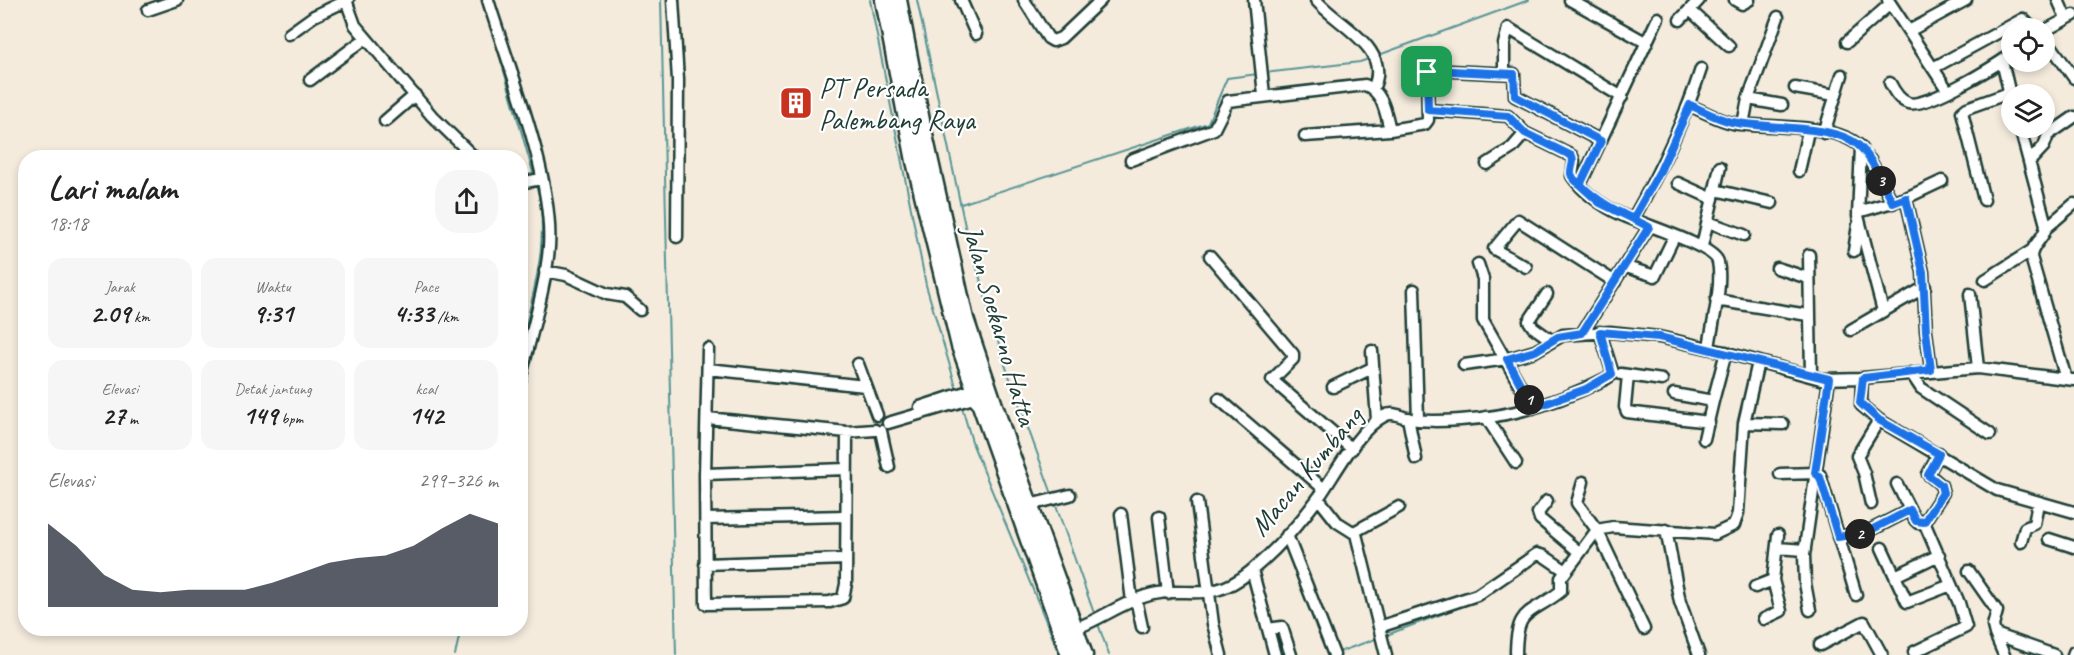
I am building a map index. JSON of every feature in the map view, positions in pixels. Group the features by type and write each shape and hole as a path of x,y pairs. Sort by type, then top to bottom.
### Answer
{"highway":[{"name":"Jalan Soekarno Hatta","path":"884,0 915,161 946,268 1084,655"},
{"name":"Jalan Soekarno Hatta","path":"898,0 946,268 972,395 1070,655"}],"street":[{"path":"148,10 177,0"},
{"path":"289,34 314,16 347,0 355,25 447,133 466,150"},
{"path":"488,0 549,211 549,248 528,346"},
{"path":"673,0 678,81 677,237"},
{"path":"961,0 976,34"},
{"path":"1024,0 1048,38 1053,41 1061,38 1096,2"},
{"path":"1254,0 1264,95"},
{"path":"1316,0 1329,15 1363,40 1375,57 1376,81 1373,89"},
{"path":"1570,0 1647,43"},
{"path":"1680,20 1699,0"},
{"path":"1735,0 1742,4 1749,0"},
{"path":"1909,31 1966,0"},
{"path":"2055,25 2070,17 2058,0"},
{"path":"1847,42 1889,2 1948,91"},
{"path":"1690,10 1730,46"},
{"path":"1743,124 1748,99 1778,17"},
{"path":"1577,182 1601,141 1658,18"},
{"path":"1504,73 1504,44 1508,28 1622,97"},
{"path":"1934,68 2001,31"},
{"path":"310,80 366,38"},
{"path":"2055,51 2074,78"},
{"path":"1890,83 1897,96 1912,104 1948,91 2001,61"},
{"path":"1633,219 1660,171 1690,105 1701,69"},
{"path":"1305,136 1390,130 1425,124 1428,110 1429,70 1514,75 1515,96 1601,141"},
{"path":"1824,133 1842,75"},
{"path":"1131,160 1214,129 1228,101 1264,95 1360,84 1373,89 1386,110 1390,130"},
{"path":"1794,88 1835,95"},
{"path":"385,122 415,95"},
{"path":"1748,99 1782,105"},
{"path":"1984,200 1962,112 1967,108 2001,99"},
{"path":"1690,105 1722,120 1808,130 1857,143 1874,165 1893,203"},
{"path":"1428,110 1510,117 1525,133 1572,156 1574,161 1571,174 1600,203 1649,227 1702,246 1715,254 1718,262 1716,300 1709,348"},
{"path":"2055,126 2074,117"},
{"path":"1798,171 1808,130"},
{"path":"1487,164 1512,148 1525,133"},
{"path":"2023,138 2046,228"},
{"path":"2029,162 2044,146 2044,138"},
{"path":"1854,251 1859,217 1863,153"},
{"path":"1702,246 1720,167"},
{"path":"528,182 539,180"},
{"path":"1859,217 1942,181"},
{"path":"1678,183 1714,195 1773,203"},
{"path":"1906,198 1925,287 1926,331 1931,370"},
{"path":"1985,280 2031,251 2046,228 2074,204"},
{"path":"1859,217 1882,311"},
{"path":"1526,267 1494,249 1518,220 1615,282"},
{"path":"1708,222 1744,235"},
{"path":"1582,333 1626,267 1649,227"},
{"path":"1626,267 1655,276 1674,237"},
{"path":"1464,365 1507,359 1535,351 1551,340 1582,333 1600,332 1659,337 1829,379 1978,368 2070,380 2031,251"},
{"path":"1809,255 1810,376"},
{"path":"1210,256 1293,354 1293,359 1272,380 1352,448"},
{"path":"1478,264 1483,279 1482,317 1533,408"},
{"path":"1777,268 1808,278"},
{"path":"545,271 571,277 608,294 625,297 640,310"},
{"path":"1851,330 1925,287"},
{"path":"1413,290 1413,419 1416,459"},
{"path":"1547,294 1529,321 1551,340"},
{"path":"1970,294 1978,368"},
{"path":"1716,300 1808,315"},
{"path":"1600,332 1612,374 1662,380"},
{"path":"708,349 705,474 706,604 839,600 846,591 847,432"},
{"path":"1372,351 1377,420"},
{"path":"1704,439 1726,352"},
{"path":"1516,655 1516,637 1523,616 1561,591 1560,580 1597,530 1613,527 1715,534 1734,525 1738,513 1744,423 1758,362"},
{"path":"858,364 881,423 889,467"},
{"path":"1333,387 1372,368"},
{"path":"708,369 865,386"},
{"path":"1911,373 1921,388 1990,434"},
{"name":"Macan Kumbang","path":"1074,629 1103,618 1134,600 1168,593 1209,593 1235,583 1252,570 1287,535 1321,494 1352,448 1377,420 1389,414 1413,419 1486,417 1533,408 1586,389 1612,374"},
{"path":"1628,375 1625,407 1627,412 1709,422"},
{"path":"1863,378 1861,405 1879,420 1997,490 2074,513"},
{"path":"1810,610 1805,583 1805,550 1829,379"},
{"path":"1674,394 1713,401"},
{"path":"707,418 847,432 972,395"},
{"path":"1219,399 1321,494 1337,522 1354,532 1361,550 1386,655"},
{"path":"1486,417 1516,463"},
{"path":"1871,504 1864,473 1857,456 1879,420"},
{"path":"1744,423 1783,424"},
{"path":"1924,522 1943,493 1941,485 1928,475 1939,454"},
{"path":"705,474 846,469"},
{"path":"1780,474 1815,473 1820,477 1856,595"},
{"path":"1583,482 1577,503 1597,530 1644,629"},
{"path":"1897,484 1916,521 1924,522"},
{"path":"1029,505 1070,495"},
{"path":"1547,501 1538,513 1540,519 1580,552"},
{"path":"1197,502 1215,638 1221,655"},
{"path":"2021,542 2025,528 2035,523 2038,503"},
{"path":"1354,532 1399,507"},
{"path":"1838,537 1867,532 1910,510"},
{"path":"1121,514 1134,600 1142,627"},
{"path":"706,519 846,516"},
{"path":"1159,517 1168,593"},
{"path":"1914,652 1930,650 1966,627 1964,614 1924,522"},
{"path":"1666,530 1680,602 1699,655"},
{"path":"1287,535 1333,652"},
{"path":"1764,619 1781,611 1773,580 1778,535"},
{"path":"2049,539 2074,547 2074,552"},
{"path":"1777,548 1805,550"},
{"path":"1882,548 1907,602 1951,585"},
{"path":"1380,632 1477,595 1534,555 1541,554 1566,571"},
{"path":"1895,576 1939,555"},
{"path":"705,564 846,560"},
{"path":"1252,570 1275,655"},
{"path":"1969,571 1997,611 1993,626 2004,655"},
{"path":"1755,587 1773,580"},
{"path":"1820,645 1864,622 1882,655"},
{"path":"1268,629 1282,627 1291,655"},
{"path":"1995,634 2054,655"}],"waterway":[{"path":"661,0 676,655"},
{"path":"870,0 926,285 957,390"},
{"path":"917,0 965,226 1004,362 1052,494"},
{"path":"1376,56 1529,0"},
{"path":"492,29 527,150"},
{"path":"1264,73 1360,62 1371,58"},
{"path":"961,204 1208,123 1227,78 1258,74"},
{"path":"528,155 534,176"},
{"path":"528,317 539,267 541,246 542,226 536,184"},
{"path":"961,404 973,445 1060,655"},
{"path":"1055,503 1095,616"},
{"path":"1384,636 1468,604"},
{"path":"1097,621 1109,655"},
{"path":"455,655 459,636"},
{"path":"1336,653 1378,638"}],"place":[{"name":"PT Persada Palembang Raya","path":"796,103"}],"route":[{"path":"1427,72 1428,110 1510,117 1525,133 1572,156 1574,159 1572,176 1580,185 1591,195 1600,203 1621,214 1649,227 1626,267 1582,333 1563,335 1535,351 1507,359 1533,408 1586,389 1612,374 1600,332 1659,337 1726,352 1821,379 1829,379 1815,473 1818,473 1820,477 1838,537 1867,532 1910,510 1916,521 1924,522 1943,493 1941,485 1928,475 1939,454 1879,420 1866,411 1860,403 1863,378 1931,370 1926,331 1923,272 1906,198 1893,203 1874,165 1857,143 1846,138 1808,130 1784,126 1757,126 1722,120 1690,105 1660,171 1633,219 1600,203 1580,185 1601,141 1515,96 1514,74 1430,70 1427,72"}]}
